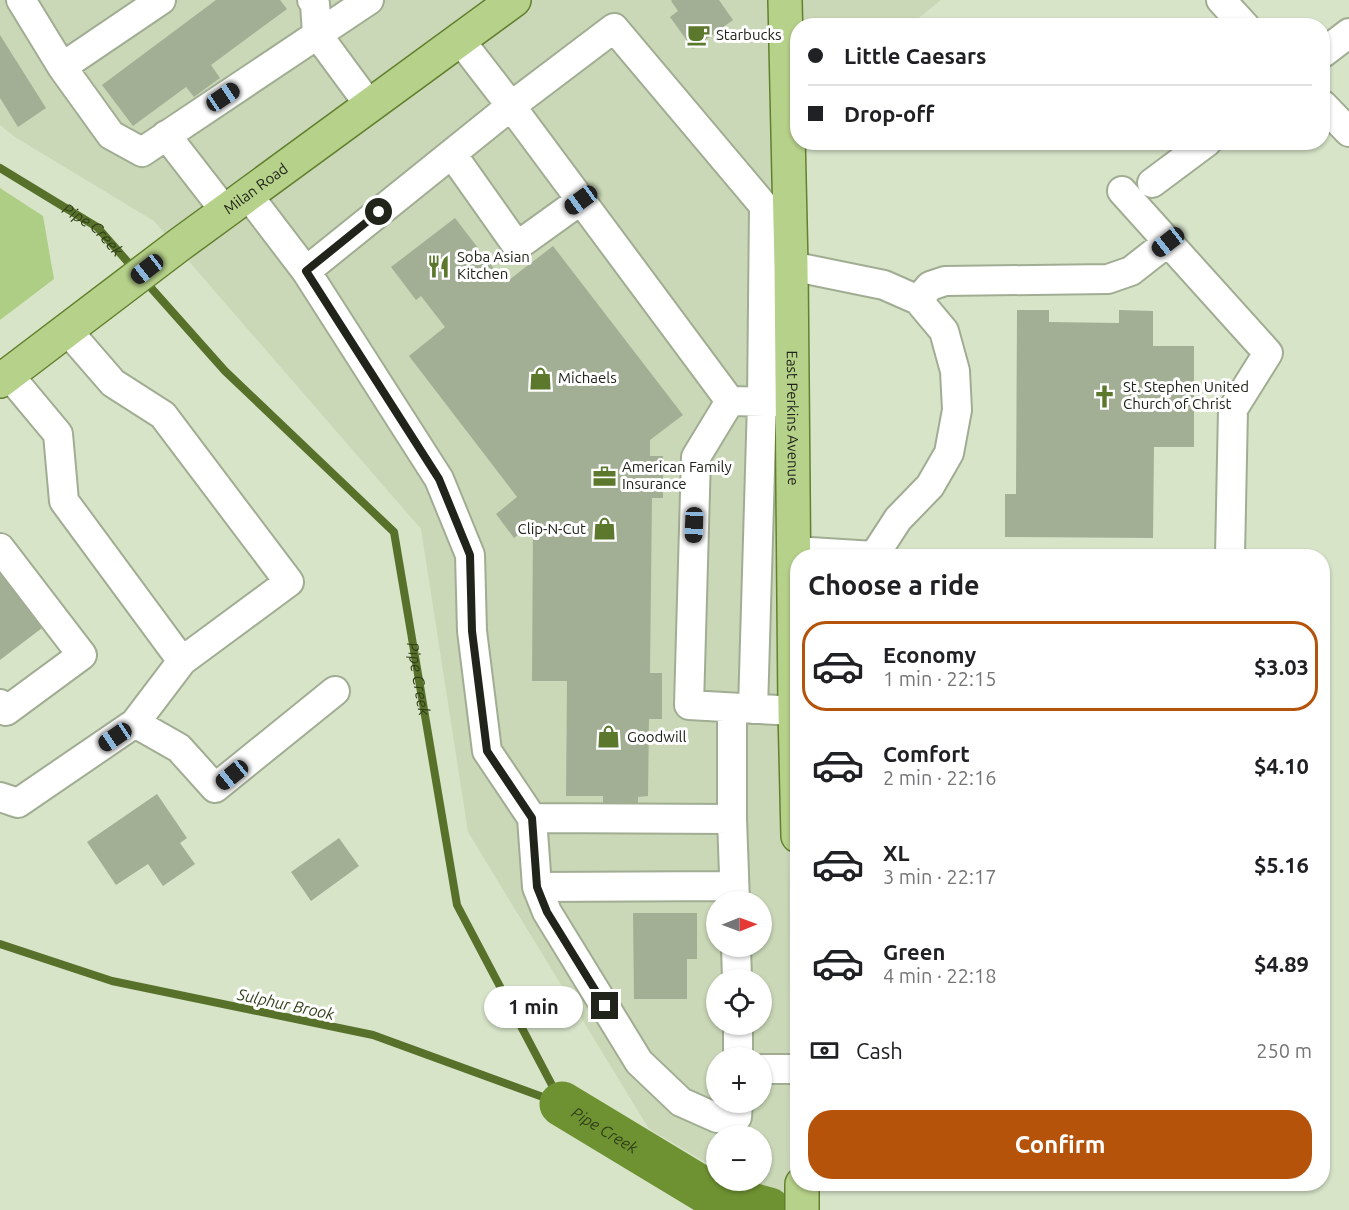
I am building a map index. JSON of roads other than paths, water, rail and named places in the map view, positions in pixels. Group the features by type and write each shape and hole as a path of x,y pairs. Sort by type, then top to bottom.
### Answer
{"main road":[{"name":"East Perkins Avenue","path":"785,0 791,266 778,402 794,549"},
{"name":"Milan Road","path":"4,377 179,245 460,40 497,5"}],"street":[{"path":"21,0 62,68 111,135 142,152 369,0"},
{"path":"62,68 160,0"},
{"path":"312,0 315,4 317,34 370,106"},
{"path":"1221,0 1238,18"},
{"path":"306,271 511,106 614,28 764,206 778,402 732,819 735,891"},
{"path":"1330,48 1349,33"},
{"path":"460,40 730,401"},
{"path":"1330,112 1349,132"},
{"path":"166,135 306,271 439,479 470,555 472,631 487,751 532,818 537,887 547,912 639,1062 681,1102 717,1118 737,1117 737,1113"},
{"path":"1152,183 1196,150"},
{"path":"452,154 517,246 581,200"},
{"path":"1122,191 1268,353 1233,409 1230,549"},
{"path":"918,300 930,286 945,281 1108,279 1131,272 1168,242"},
{"path":"791,266 884,285 918,300 944,332 955,370 957,410 949,453 930,486 898,519 879,549"},
{"path":"0,797 18,803 135,723 182,661 289,582 163,415 113,383 67,330"},
{"path":"4,377 58,434 64,501 182,661"},
{"path":"730,401 778,402"},
{"path":"730,401 696,457 690,705 790,711"},
{"path":"0,548 82,655 6,711 0,704"},
{"path":"135,723 179,748 215,788 335,691"},
{"path":"532,818 732,819"},
{"path":"537,887 706,893"},
{"path":"772,1069 790,1069"}],"waterway":[{"name":"Pipe Creek","path":"0,168 97,227 134,269"},
{"name":"Pipe Creek","path":"144,280 225,371 394,532 457,905 562,1104"},
{"name":"Sulphur Brook","path":"0,944 112,981 373,1035 562,1104"},
{"name":"Pipe Creek","path":"562,1104 711,1194 769,1210"}],"place":[{"name":"Starbucks","path":"698,35"},
{"name":"Soba Asian Kitchen","path":"439,266"},
{"name":"Michaels","path":"540,378"},
{"name":"St. Stephen United Church of Christ","path":"1105,396"},
{"name":"American Family Insurance","path":"604,476"},
{"name":"Clip-N-Cut","path":"604,529"},
{"name":"Goodwill","path":"609,737"}]}
